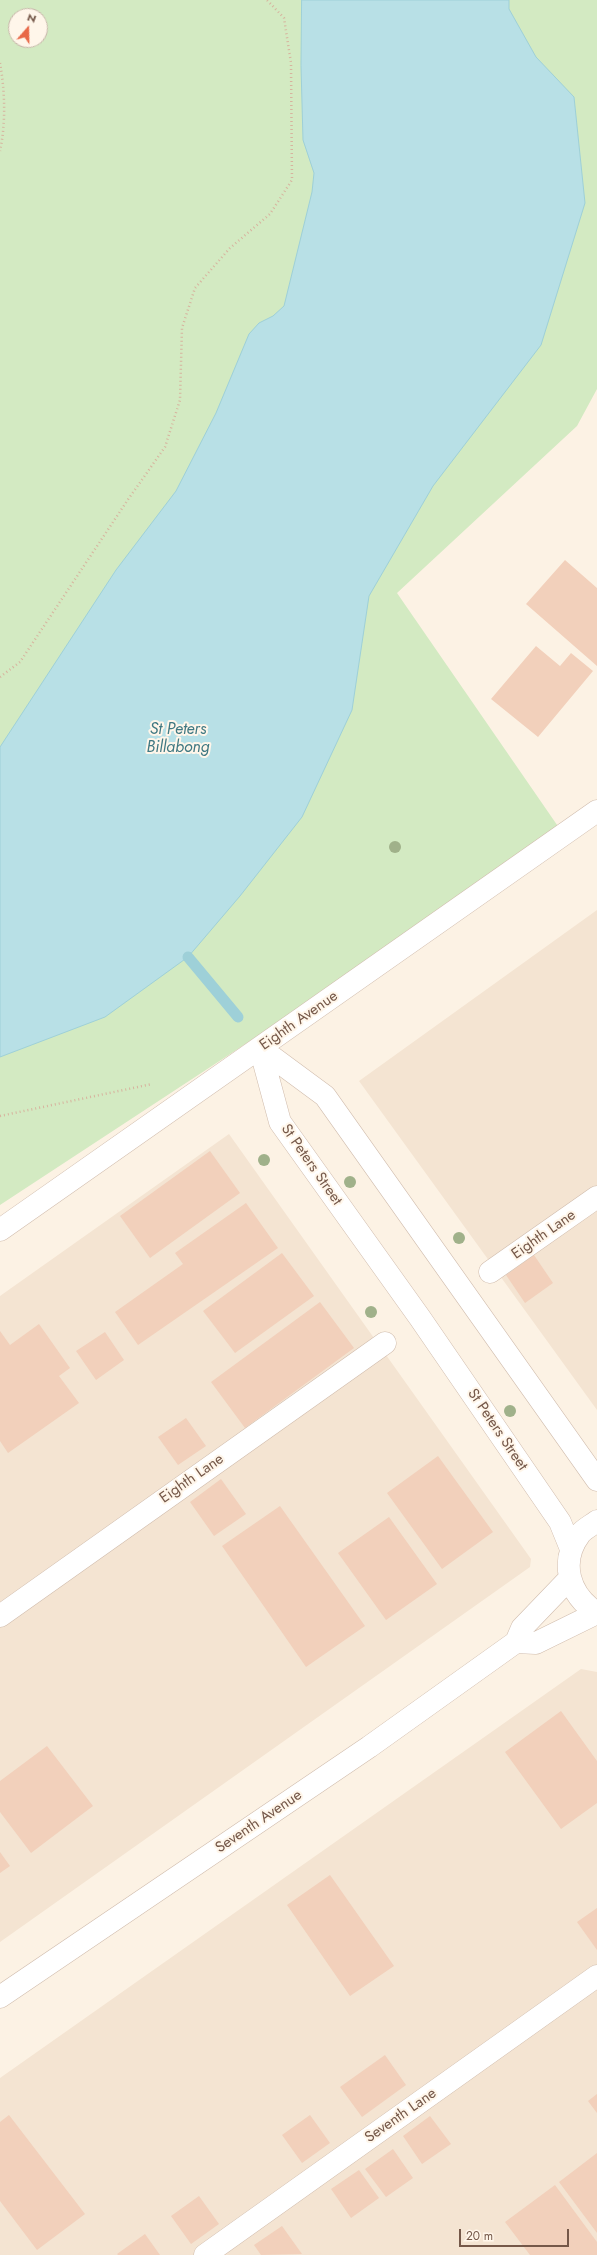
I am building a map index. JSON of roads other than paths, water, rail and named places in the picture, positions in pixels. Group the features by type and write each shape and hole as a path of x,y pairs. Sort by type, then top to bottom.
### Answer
{"street":[{"name":"Eighth Avenue","path":"0,1230 597,811"},
{"path":"260,1048 326,1096 597,1480"},
{"name":"St Peters Street","path":"260,1048 280,1122 420,1318 560,1522 571,1549"},
{"name":"Eighth Lane","path":"490,1272 597,1198"},
{"name":"Eighth Lane","path":"0,1616 384,1343"},
{"path":"516,1642 536,1643 597,1613 586,1605 573,1588 569,1579 568,1566 571,1549 581,1533 597,1521"},
{"name":"Seventh Avenue","path":"0,1997 369,1747 516,1642 522,1628 569,1579"},
{"name":"Seventh Lane","path":"205,2255 597,1976"}],"water":[{"name":"St Peters Billabong","path":"302,0 509,0 509,9 536,57 574,97 585,203 541,345 433,486 369,596 352,710 302,817 240,896 188,957 105,1017 0,1057 0,747 116,570 176,491 216,413 249,334 259,323 273,316 284,306 312,192 314,173 303,140 301,66"}],"waterway":[{"path":"188,957 238,1017"}]}
